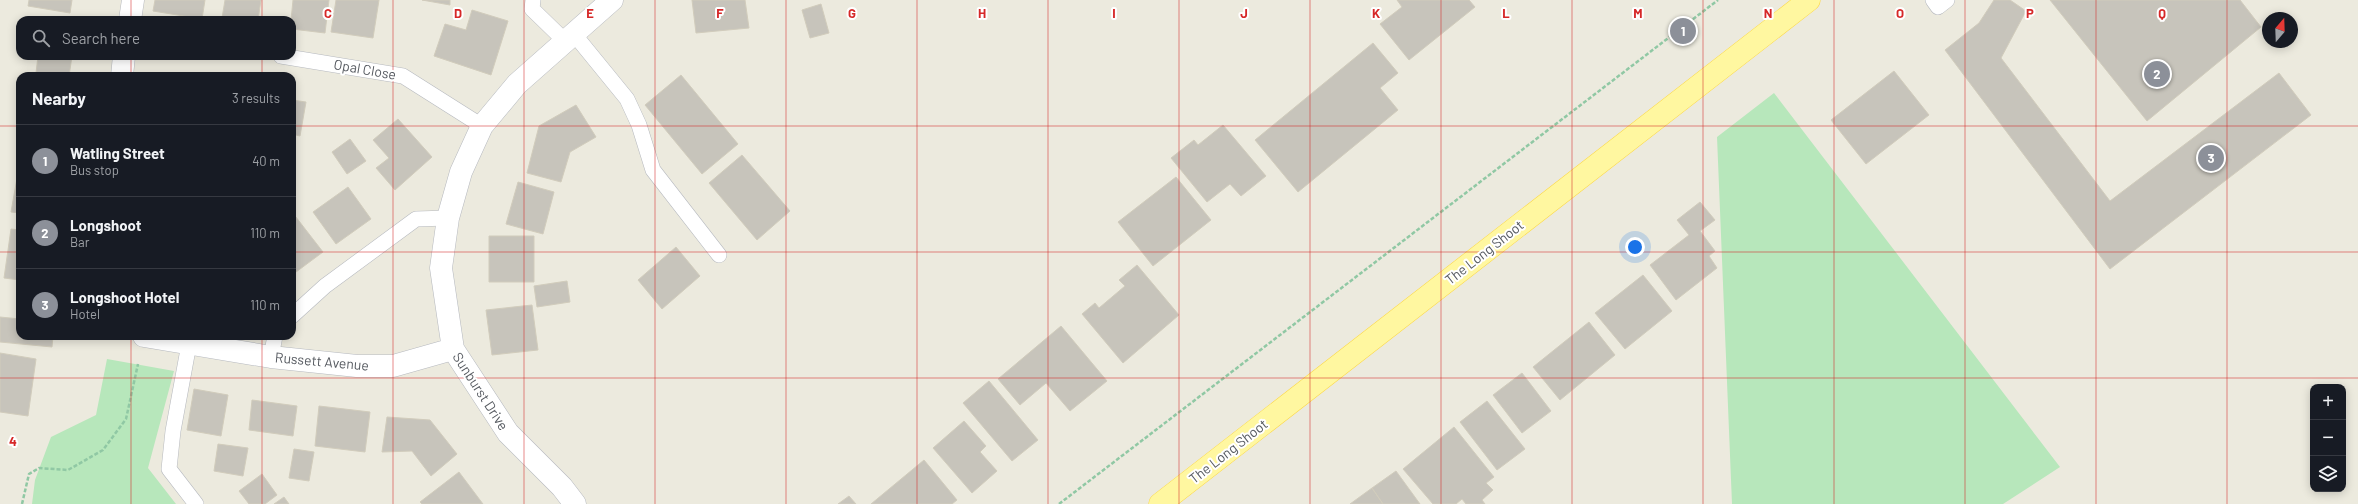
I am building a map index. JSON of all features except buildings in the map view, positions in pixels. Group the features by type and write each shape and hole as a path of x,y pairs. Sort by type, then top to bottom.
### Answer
{"main road":[{"name":"The Long Shoot","path":"1169,501 1809,0"}],"street":[{"path":"131,16 133,0"},
{"name":"Sunburst Drive","path":"574,504 562,487 508,433 453,349 441,268 448,218 461,172 482,126 517,84 612,0"},
{"path":"122,72 124,60"},
{"name":"Russett Avenue","path":"166,340 271,357 357,366 393,366 453,349"}],"lane":[{"path":"533,0 532,9 569,37 627,99 639,125 654,170 719,254"},
{"path":"1933,0 1938,7 1948,0"},
{"name":"Opal Close","path":"296,58 403,76 482,126"},
{"path":"296,312 325,286 416,219 448,218"},
{"path":"271,357 274,340"},
{"path":"189,344 173,431 170,469 196,504"}],"path":[{"path":"1059,504 1718,0"},
{"path":"22,504 29,474 39,468 68,470 103,450 126,419 143,340"}],"green space":[{"path":"1774,93 2060,467 2003,504 1732,504 1717,137"},
{"path":"107,359 174,371 148,468 176,504 32,504 35,480 51,437 96,415"}],"place":[{"name":"Watling Street","path":"1683,31"},
{"name":"Longshoot","path":"2157,74"},
{"name":"Longshoot Hotel","path":"2211,158"}]}
